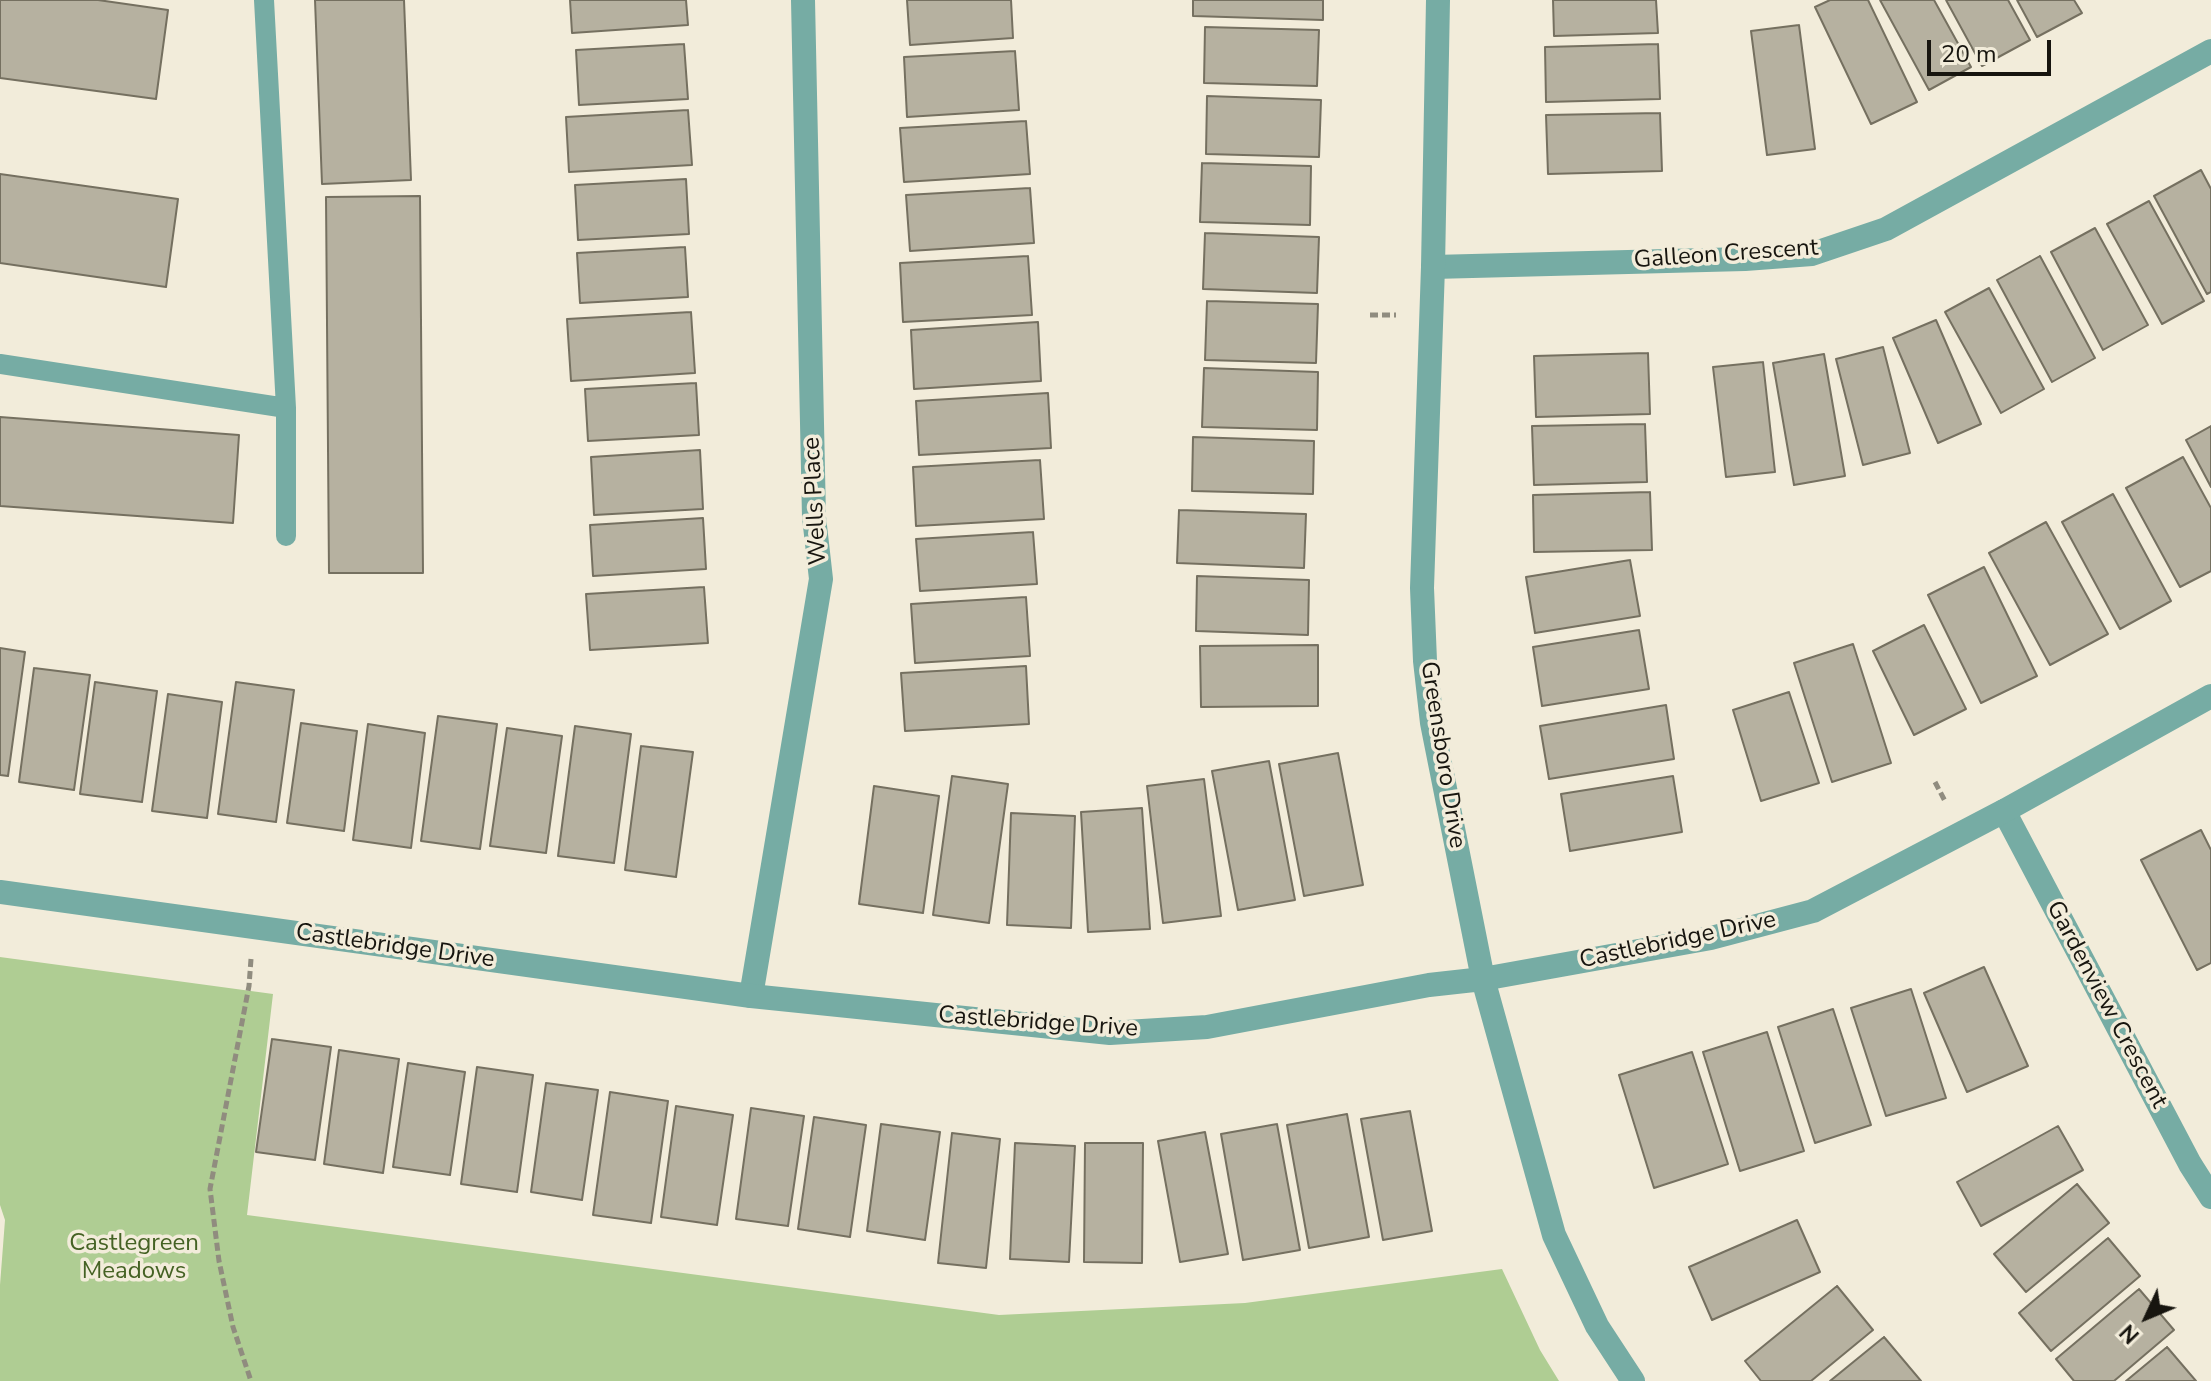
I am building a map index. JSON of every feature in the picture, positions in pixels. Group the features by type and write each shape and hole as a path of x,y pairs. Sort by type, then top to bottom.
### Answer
{"street":[{"name":"Wells Place","path":"751,996 821,579 814,517 803,0"},
{"name":"Greensboro Drive","path":"1438,0 1422,588 1425,661 1432,723 1483,979 1554,1235 1597,1326 1633,1381"},
{"name":"Galleon Crescent","path":"1433,267 1745,259 1812,254 1886,229 2211,51"},
{"name":"Castlebridge Drive","path":"0,892 751,996 1110,1033 1207,1027 1429,985 1483,979 1711,938 1813,911 2004,811 2211,696"},
{"name":"Gardenview Crescent","path":"2004,811 2190,1164 2211,1197"}],"lane":[{"path":"264,0 286,408 286,536"},
{"path":"0,364 286,408"}],"path":[{"path":"1370,315 1396,315"},
{"path":"1935,782 1946,804"},
{"path":"251,1381 233,1327 219,1261 210,1189 249,986 254,928"}],"green space":[{"name":"Castlegreen Meadows","path":"0,957 273,994 247,1215 999,1315 1245,1303 1502,1269 1540,1350 1559,1381 0,1381 0,1285 5,1220 0,1205"}],"building":[{"path":"0,0 98,0 168,10 156,99 0,78"},
{"path":"315,0 404,0 411,180 322,184"},
{"path":"570,0 686,0 688,25 572,33"},
{"path":"907,0 1011,0 1013,38 910,45"},
{"path":"1193,0 1323,0 1323,20 1193,16"},
{"path":"1553,0 1656,0 1658,33 1554,36"},
{"path":"1830,0 1868,0 1917,102 1871,124 1815,7"},
{"path":"1880,0 1934,0 1971,67 1929,90"},
{"path":"1946,0 2008,0 2030,40 1982,66"},
{"path":"2017,0 2074,0 2082,13 2037,37"},
{"path":"1799,25 1815,149 1767,155 1751,31"},
{"path":"1205,27 1319,30 1317,86 1204,83"},
{"path":"684,44 688,99 579,105 576,50"},
{"path":"1658,44 1660,99 1546,102 1545,47"},
{"path":"1015,51 1019,110 907,117 904,57"},
{"path":"1207,96 1321,100 1319,157 1206,154"},
{"path":"688,110 692,165 569,172 566,117"},
{"path":"1660,113 1662,171 1548,174 1546,115"},
{"path":"1026,121 1030,174 904,182 900,128"},
{"path":"1202,163 1311,166 1310,225 1200,222"},
{"path":"2201,170 2211,189 2211,292 2207,294 2154,196"},
{"path":"0,174 178,199 166,287 0,263"},
{"path":"686,179 689,234 578,240 575,185"},
{"path":"1030,188 1034,243 910,251 906,195"},
{"path":"420,196 423,573 329,573 326,197"},
{"path":"2149,201 2204,301 2162,324 2107,224"},
{"path":"2095,228 2148,325 2103,350 2051,252"},
{"path":"1205,233 1319,237 1317,293 1203,289"},
{"path":"685,247 688,297 580,303 577,253"},
{"path":"1028,256 1032,315 903,322 900,263"},
{"path":"2040,256 2095,358 2052,382 1997,280"},
{"path":"1989,288 2044,389 2001,413 1945,312"},
{"path":"1207,301 1318,304 1316,363 1205,360"},
{"path":"691,312 695,373 571,381 567,319"},
{"path":"1936,320 1981,424 1938,443 1893,338"},
{"path":"1038,322 1041,381 914,389 911,330"},
{"path":"1883,347 1910,453 1863,465 1836,359"},
{"path":"1648,353 1650,414 1536,417 1534,356"},
{"path":"1824,354 1845,476 1794,485 1773,363"},
{"path":"1763,362 1775,472 1726,477 1713,367"},
{"path":"1204,368 1318,372 1317,430 1202,427"},
{"path":"696,383 699,435 588,441 585,389"},
{"path":"1048,393 1051,448 919,455 916,401"},
{"path":"0,417 239,435 233,523 0,506"},
{"path":"1645,424 1647,482 1534,485 1532,426"},
{"path":"2211,426 2211,487 2186,440"},
{"path":"1193,437 1314,441 1313,494 1192,491"},
{"path":"700,450 703,509 594,515 591,457"},
{"path":"2183,457 2211,508 2211,571 2180,587 2126,488"},
{"path":"1040,460 1044,519 916,526 913,467"},
{"path":"1650,492 1652,550 1534,552 1533,495"},
{"path":"2113,494 2171,601 2120,629 2062,522"},
{"path":"1179,510 1306,514 1304,568 1177,563"},
{"path":"703,518 706,569 593,576 590,525"},
{"path":"2046,522 2108,634 2050,665 1989,553"},
{"path":"1033,532 1037,584 920,591 916,539"},
{"path":"1630,560 1640,616 1535,633 1526,577"},
{"path":"1984,567 2037,676 1981,703 1928,595"},
{"path":"1197,576 1309,580 1308,635 1196,631"},
{"path":"704,587 708,643 590,650 586,594"},
{"path":"1026,597 1030,656 915,663 911,604"},
{"path":"1924,625 1966,709 1914,735 1873,651"},
{"path":"1639,630 1649,689 1542,706 1533,647"},
{"path":"1853,644 1891,763 1832,782 1794,663"},
{"path":"1318,645 1318,706 1201,707 1200,646"},
{"path":"0,648 25,652 8,776 0,775"},
{"path":"1026,666 1029,724 905,731 901,673"},
{"path":"34,668 90,675 74,790 19,782"},
{"path":"95,682 157,691 142,802 80,794"},
{"path":"236,682 294,690 276,822 218,814"},
{"path":"1789,692 1819,783 1761,801 1733,710"},
{"path":"168,694 222,702 207,818 152,811"},
{"path":"1666,705 1674,759 1549,779 1540,726"},
{"path":"438,716 497,724 480,849 421,841"},
{"path":"301,723 357,731 344,831 287,823"},
{"path":"368,724 425,733 411,848 353,840"},
{"path":"575,726 631,734 614,863 558,856"},
{"path":"507,728 562,736 546,853 490,846"},
{"path":"641,746 693,752 676,877 625,870"},
{"path":"1338,753 1363,885 1304,896 1279,764"},
{"path":"1269,761 1295,900 1238,910 1212,771"},
{"path":"952,776 1008,784 989,923 933,915"},
{"path":"1673,776 1682,832 1570,851 1561,794"},
{"path":"1204,779 1221,916 1163,923 1147,786"},
{"path":"874,786 939,796 923,913 859,904"},
{"path":"1142,808 1150,929 1088,932 1081,812"},
{"path":"1011,813 1075,816 1071,928 1007,925"},
{"path":"2201,830 2211,850 2211,963 2197,970 2141,860"},
{"path":"1984,967 2028,1066 1967,1092 1924,993"},
{"path":"1911,989 1946,1098 1886,1116 1851,1008"},
{"path":"1833,1009 1871,1125 1815,1143 1778,1027"},
{"path":"1767,1032 1804,1151 1740,1171 1703,1052"},
{"path":"272,1039 331,1047 315,1160 256,1152"},
{"path":"339,1050 399,1059 383,1173 324,1164"},
{"path":"1692,1052 1728,1164 1654,1188 1619,1075"},
{"path":"408,1063 465,1072 450,1175 393,1167"},
{"path":"477,1067 533,1075 517,1192 461,1184"},
{"path":"546,1083 598,1090 582,1200 531,1192"},
{"path":"610,1092 668,1101 651,1223 593,1215"},
{"path":"676,1106 733,1115 717,1225 661,1217"},
{"path":"751,1108 804,1116 788,1226 736,1219"},
{"path":"1410,1111 1432,1231 1383,1240 1361,1119"},
{"path":"1347,1114 1369,1237 1309,1248 1287,1125"},
{"path":"814,1117 866,1125 850,1237 798,1229"},
{"path":"881,1124 940,1132 925,1240 867,1231"},
{"path":"1277,1124 1300,1250 1243,1260 1221,1134"},
{"path":"2058,1126 2083,1170 1981,1226 1957,1182"},
{"path":"1205,1132 1228,1254 1180,1262 1158,1141"},
{"path":"952,1133 1000,1139 986,1268 938,1263"},
{"path":"1015,1143 1075,1146 1069,1262 1010,1259"},
{"path":"1085,1143 1143,1143 1142,1263 1084,1262"},
{"path":"2077,1184 2109,1223 2026,1292 1994,1254"},
{"path":"1797,1220 1820,1272 1712,1320 1689,1267"},
{"path":"2108,1238 2140,1276 2051,1351 2019,1313"},
{"path":"1837,1286 1873,1330 1811,1381 1761,1381 1745,1361"},
{"path":"2139,1289 2174,1330 2114,1381 2074,1381 2056,1359"},
{"path":"1884,1337 1921,1381 1830,1381"},
{"path":"2167,1347 2196,1381 2126,1381"}]}
